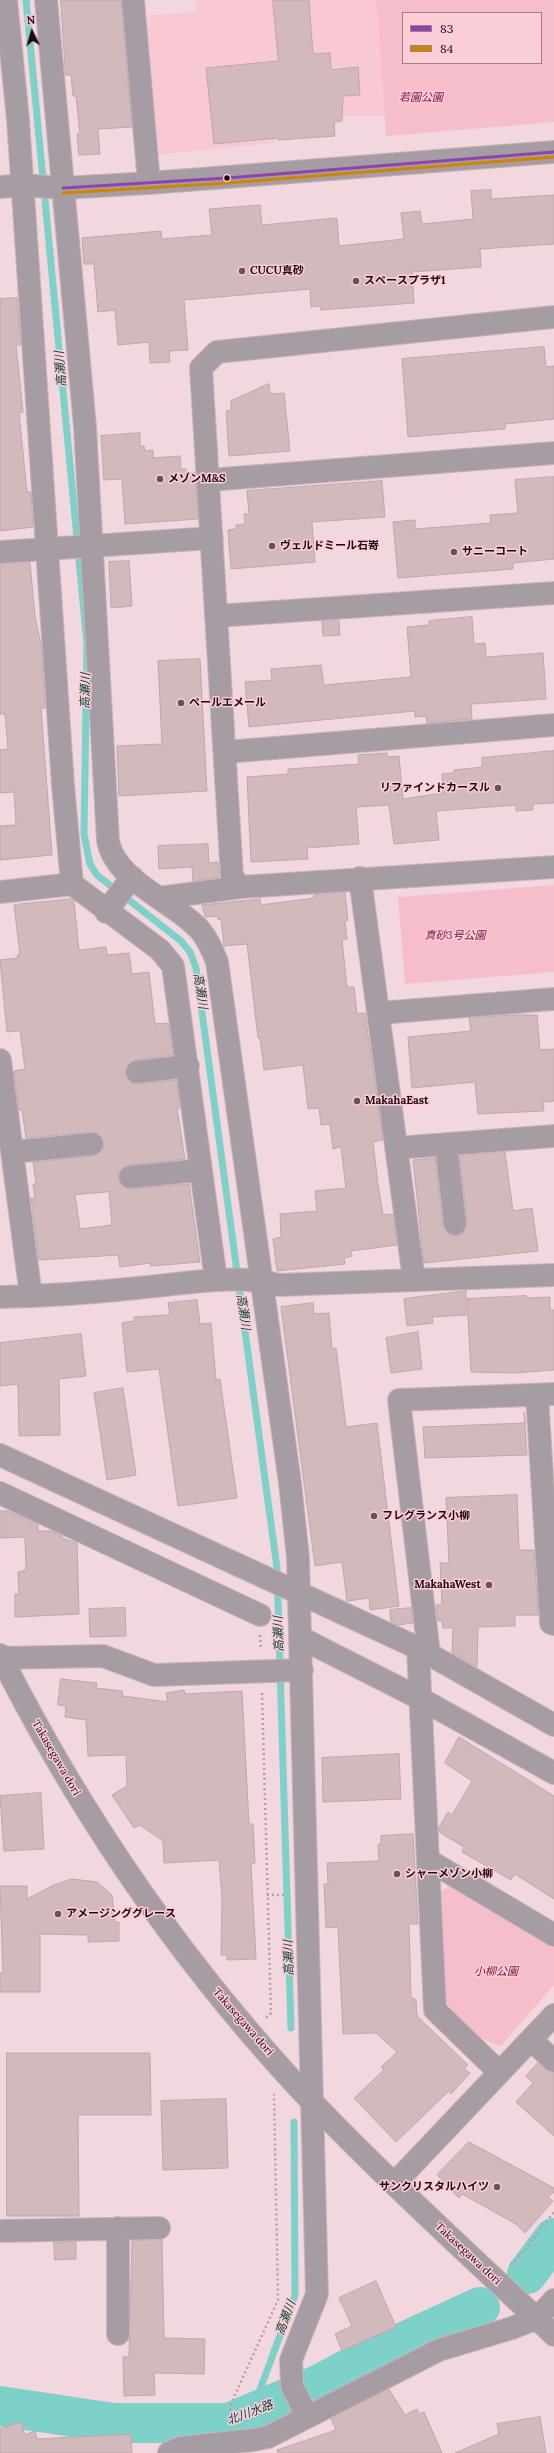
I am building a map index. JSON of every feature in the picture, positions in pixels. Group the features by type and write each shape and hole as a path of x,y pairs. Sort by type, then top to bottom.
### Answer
{"street":[{"path":"6,0 51,548 63,785 72,884"},
{"path":"46,0 85,427 88,546 107,836 113,856 129,881 159,898 199,929 210,945 217,962 257,1280 290,1483 295,1593 301,1638 298,1670 313,2103 317,2294 291,2360 292,2386 304,2413"},
{"path":"133,0 149,184"},
{"path":"0,186 22,185 62,188 149,184 554,152"},
{"path":"241,887 232,877 226,752 201,368 217,352 554,317"},
{"path":"209,480 554,453"},
{"path":"0,552 212,538"},
{"path":"216,616 554,592"},
{"path":"226,752 554,725"},
{"path":"159,898 241,887 360,878 554,867"},
{"path":"360,878 414,1280"},
{"path":"108,909 129,881"},
{"path":"0,892 72,884 108,909 160,950 173,966 188,1066 201,1170 220,1280"},
{"path":"379,1013 554,999"},
{"path":"0,1060 31,1296"},
{"path":"138,1072 188,1066"},
{"path":"396,1148 554,1136"},
{"path":"12,1152 92,1144"},
{"path":"446,1144 455,1224"},
{"path":"130,1177 201,1170"},
{"path":"0,1297 72,1295 220,1280 257,1280 279,1285 554,1276"},
{"path":"499,2072 435,2010 421,1699 424,1651 400,1400 546,1395 551,1623 554,1624"},
{"path":"0,1455 295,1593 424,1651 554,1725"},
{"path":"0,1493 260,1615"},
{"path":"301,1638 421,1699 554,1773"},
{"path":"0,1657 103,1656 154,1675 298,1670"},
{"name":"Takasegawa dori","path":"0,1657 61,1770 132,1880 213,1988 313,2103 394,2184 554,2335"},
{"path":"428,1860 554,1935"},
{"path":"394,2184 499,2072 554,2016"},
{"path":"530,2040 554,2061"},
{"path":"118,2228 118,2334"},
{"path":"0,2231 159,2228"},
{"path":"169,2453 180,2448 269,2445 304,2413 439,2350 505,2330 537,2318 554,2300"}],"path":[{"path":"263,1672 267,1895 271,2013 265,2018 270,2023"},
{"path":"267,1895 273,1895"},
{"path":"232,2424 230,2406 278,2300 274,2091"},
{"path":"510,2265 525,2250 554,2212"}],"shaded area":[{"path":"196,0 264,0 265,2 265,0 376,0 384,116 273,116 275,143 157,155 147,15 196,12"}],"green space":[{"name":"若園公園","path":"376,0 554,0 554,122 386,136"},
{"name":"真砂3号公園","path":"554,885 554,972 405,984 398,897"},
{"name":"小柳公園","path":"453,1884 554,1947 554,1985 501,2046 484,2040 476,2035 462,2022 445,2000 438,1893"}],"building":[{"path":"61,0 121,0 132,127 98,129 100,154 79,155 77,134 80,134 76,96 73,96 71,75 66,75"},
{"path":"273,0 309,0 313,54 330,53 331,70 358,67 360,95 343,96 342,121 334,122 335,136 278,140 278,138 214,144 206,68 278,61"},
{"path":"491,190 491,199 554,195 554,244 480,249 481,267 412,272 414,303 321,310 320,306 311,307 310,289 184,300 188,350 169,351 170,362 150,363 149,342 118,345 115,310 98,312 94,264 84,264 82,238 161,231 162,239 212,235 209,209 260,205 262,225 337,218 339,246 404,239 401,213 420,211 422,224 473,219 471,191"},
{"path":"17,298 21,345 16,345 23,412 19,413 27,492 31,492 33,527 0,531 0,299"},
{"path":"544,347 546,367 554,366 554,419 505,424 505,429 408,437 402,359"},
{"path":"269,384 270,394 284,393 290,451 229,456 226,411 231,410 231,401"},
{"name":"メゾンM&S","path":"140,433 140,446 144,446 145,451 153,450 153,458 180,456 181,469 186,469 186,473 195,472 198,519 125,524 122,479 104,480 101,436"},
{"name":"サニーコート","path":"554,477 554,559 513,563 513,569 398,578 393,522 415,520 415,529 491,523 490,515 518,513 515,480"},
{"path":"382,481 385,517 312,522 315,562 231,569 228,530 236,529 236,525 245,524 244,514 249,514 247,491"},
{"path":"129,561 132,606 111,608 109,562"},
{"path":"30,563 35,616 41,645 45,708 41,708 52,855 0,860 0,826 16,825 14,792 0,793 0,750 8,749 5,714 0,714 0,564"},
{"path":"472,617 474,644 485,643 486,657 543,653 546,699 471,704 472,719 427,723 426,716 415,717 415,711 249,727 245,682 272,680 271,669 321,665 324,685 411,677 407,627 429,625 429,621"},
{"path":"339,620 340,635 323,636 322,621"},
{"name":"ペールエメール","path":"200,659 207,791 119,796 117,746 162,744 158,661"},
{"path":"554,751 554,803 533,804 533,810 516,811 516,805 436,811 439,840 394,844 389,805 356,807 359,844 307,848 308,859 251,862 247,777 288,774 288,769 359,764 358,755 387,753 387,757 399,756 403,799 443,793 442,774 454,773 454,770 482,767 482,758"},
{"path":"208,844 209,863 218,862 219,877 193,881 192,867 159,869 158,846"},
{"path":"345,893 348,920 345,921 347,939 342,940 347,987 354,987 357,1014 365,1013 383,1140 373,1142 378,1184 383,1215 393,1214 397,1245 351,1251 352,1256 344,1258 345,1264 277,1271 273,1239 281,1237 280,1214 317,1211 315,1191 346,1188 341,1147 333,1149 330,1124 321,1125 319,1108 308,1109 303,1065 264,1070 260,1038 258,1038 247,944 224,946 221,919 218,920 218,916 205,917 202,905 260,899 261,905 314,898 314,895"},
{"path":"72,899 74,901 79,950 106,947 107,955 129,953 132,974 149,972 155,1024 168,1023 173,1055 135,1060 126,1067 125,1074 132,1083 138,1084 176,1080 180,1108 177,1108 185,1159 128,1165 119,1172 118,1179 125,1188 131,1189 189,1184 200,1262 151,1266 150,1263 120,1267 118,1255 39,1260 31,1198 35,1198 33,1184 36,1184 33,1162 94,1156 103,1149 104,1142 97,1133 91,1132 26,1138 22,1110 19,1110 14,1071 25,1069 20,1031 7,1032 0,960 18,958 17,955 20,955 14,905","holes":["109,1192 112,1225 80,1229 75,1195"]},
{"path":"537,1015 540,1050 554,1049 554,1101 543,1102 544,1111 478,1114 475,1082 412,1088 408,1037 471,1031 469,1018"},
{"path":"505,1152 513,1211 532,1208 538,1251 424,1263 413,1160 435,1158 443,1226 450,1235 456,1236 463,1234 467,1223 460,1156"},
{"path":"466,1291 466,1315 432,1317 433,1323 407,1326 404,1299"},
{"path":"526,1296 526,1298 550,1297 550,1310 554,1310 554,1370 513,1373 471,1372 467,1299"},
{"path":"197,1300 200,1324 211,1323 216,1380 220,1379 237,1498 178,1506 159,1369 127,1372 122,1323 134,1321 134,1317 168,1315 170,1314 168,1303"},
{"path":"313,1303 314,1314 329,1313 332,1349 336,1348 346,1427 377,1423 399,1606 370,1610 369,1598 347,1601 342,1562 315,1566 281,1307"},
{"path":"418,1332 422,1369 391,1373 386,1338"},
{"path":"81,1334 86,1376 59,1379 60,1435 19,1436 18,1384 0,1386 0,1343"},
{"path":"123,1388 136,1475 107,1480 94,1393"},
{"path":"525,1423 527,1455 425,1458 423,1427"},
{"path":"517,1495 519,1550 534,1550 538,1615 515,1615 515,1626 478,1627 477,1667 452,1653 453,1628 443,1628 442,1621 438,1621 436,1605 442,1604 440,1563 449,1563 446,1498"},
{"path":"0,1511 8,1511 38,1524 38,1531 51,1531 62,1536 62,1538 77,1543 79,1614 15,1617 15,1594 19,1594 18,1572 26,1570 25,1537 0,1538"},
{"path":"125,1608 126,1636 90,1637 89,1609"},
{"path":"411,1608 413,1623 398,1625 391,1622 390,1610"},
{"path":"61,1679 97,1683 96,1688 122,1691 123,1696 168,1702 166,1693 184,1690 185,1694 242,1691 249,1824 253,1824 255,1863 251,1864 256,1959 227,1960 227,1955 221,1955 222,1898 219,1860 164,1863 163,1841 140,1825 134,1828 112,1795 127,1786 126,1755 88,1756 86,1720 65,1717 66,1706 58,1705"},
{"path":"459,1737 554,1796 554,1899 515,1874 511,1880 462,1852 464,1847 439,1832 439,1827 448,1812 452,1815 472,1781 445,1763"},
{"path":"399,1754 401,1799 323,1802 322,1758"},
{"path":"41,1793 44,1849 4,1851 0,1796"},
{"path":"413,1834 418,1924 409,1924 411,1997 416,2000 417,2016 468,2065 464,2069 470,2073 451,2094 449,2091 396,2142 354,2098 384,2070 381,2067 397,2052 376,2033 343,2034 338,1927 326,1928 324,1884 328,1884 327,1863 379,1861 378,1844 381,1844 381,1836"},
{"name":"アメージンググレース","path":"72,1879 97,1882 112,1895 115,1922 119,1922 119,1941 88,1942 88,1935 40,1934 40,1992 0,1992 0,1973 3,1973 0,1886 27,1886 27,1899 54,1885"},
{"path":"7,2053 150,2053 151,2115 78,2115 79,2216 7,2216"},
{"path":"538,2063 546,2070 554,2073 554,2136 516,2102 533,2083 526,2076"},
{"path":"226,2099 228,2168 163,2170 161,2101"},
{"name":"サンクリスタルハイツ","path":"469,2142 554,2188 554,2192 548,2197 553,2201 525,2233 516,2224 462,2194 459,2198 437,2175"},
{"path":"162,2240 164,2338 205,2339 204,2374 154,2373 155,2395 124,2396 123,2357 129,2357 132,2241"},
{"path":"54,2242 76,2242 76,2259 55,2260"},
{"path":"376,2281 396,2327 342,2351 335,2334 352,2326 339,2298"},
{"path":"389,2389 405,2415 417,2409 419,2414 424,2412 442,2453 278,2453 277,2450 336,2430 331,2419"},
{"path":"540,2417 546,2453 455,2453 499,2434 497,2424"},
{"path":"21,2422 25,2435 35,2431 37,2439 131,2434 132,2453 0,2453 0,2429"}],"waterway":[{"name":"高瀬川","path":"26,0 87,644 84,834 90,864 97,875 181,941 190,952 196,968 277,1568 291,2028"},
{"name":"高瀬川","path":"251,2414 295,2295 294,2122"},
{"name":"北川水路","path":"527,2274 554,2238"},
{"name":"高瀬川","path":"0,2406 113,2423 229,2423 318,2385 367,2359 480,2307"}],"transit line":[{"name":"83","path":"63,188 227,178 554,152"},
{"name":"84","path":"63,193 227,183 554,157"}],"place":[{"name":"CUCU真砂","path":"242,271"},
{"name":"スペースプラザ1","path":"356,281"},
{"name":"メゾンM&S","path":"160,479"},
{"name":"ヴェルドミール石嵜","path":"272,546"},
{"name":"サニーコート","path":"454,552"},
{"name":"ペールエメール","path":"181,703"},
{"name":"リファインドカースル","path":"498,788"},
{"name":"MakahaEast","path":"357,1101"},
{"name":"フレグランス小柳","path":"374,1516"},
{"name":"MakahaWest","path":"489,1585"},
{"name":"シャーメゾン小柳","path":"397,1874"},
{"name":"アメージンググレース","path":"58,1914"},
{"name":"サンクリスタルハイツ","path":"497,2187"}]}
